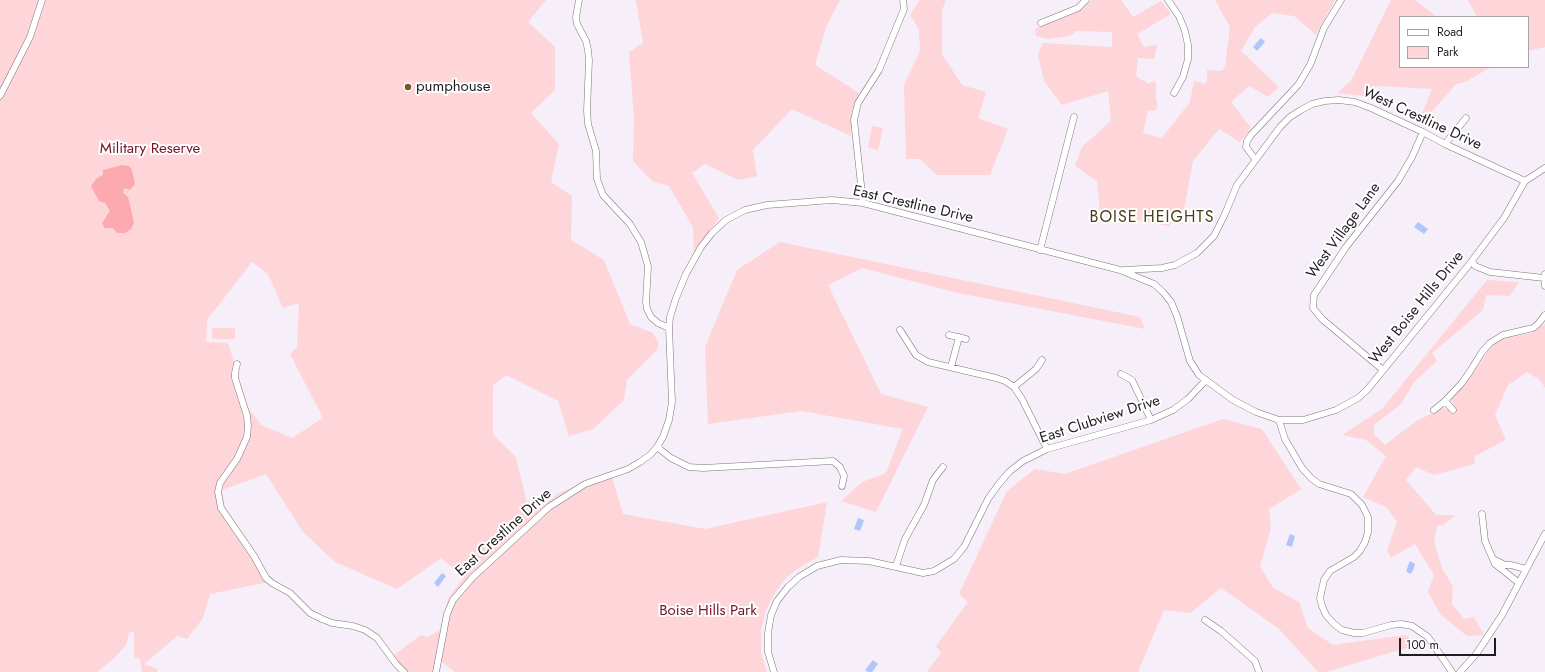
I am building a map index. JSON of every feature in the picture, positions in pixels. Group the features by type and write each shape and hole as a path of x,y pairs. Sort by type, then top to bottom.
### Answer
{"street":[{"path":"0,96 30,37 42,0"},
{"path":"579,0 576,17 577,24 586,41 588,50 589,60 586,111 588,124 596,151 597,179 603,195 630,224 641,242 648,266 646,302 648,309 651,317 658,323 669,328"},
{"path":"863,203 854,120 858,103 879,70 904,9 903,0"},
{"path":"1041,23 1078,8 1086,0"},
{"path":"1168,0 1179,16 1185,31 1188,46 1188,59 1183,77 1174,93"},
{"path":"1255,159 1246,147 1251,135 1298,85 1310,65 1324,28 1341,0"},
{"name":"West Crestline Drive","path":"1120,270 1162,268 1175,265 1197,253 1214,236 1237,185 1280,127 1290,117 1312,104 1325,101 1339,100 1355,102 1423,132 1445,144 1525,181"},
{"path":"1040,250 1074,117"},
{"path":"1445,144 1466,118"},
{"name":"West Village Lane","path":"1383,370 1322,319 1313,308 1314,295 1356,235 1398,181 1412,157 1423,132"},
{"name":"West Boise Hills Drive","path":"1279,420 1303,420 1336,410 1358,398 1367,390 1504,218 1525,181 1545,168"},
{"name":"East Crestline Drive","path":"436,672 447,614 453,600 473,577 536,518 558,500 585,484 628,469 650,455 657,447 663,437 672,402 669,328 670,317 686,274 701,247 712,233 726,220 746,210 767,205 832,200 863,203 1120,270"},
{"path":"1472,260 1475,266 1490,272 1544,276 1545,286"},
{"path":"1120,270 1154,284 1172,302 1190,361 1199,375 1245,407 1279,420 1286,439 1302,468 1310,478 1329,488 1351,494 1362,505 1368,517 1368,532 1365,542 1360,551 1330,571 1324,580 1320,598 1326,615 1342,630 1354,633 1363,633 1391,625 1400,624 1412,626 1428,637 1452,672"},
{"path":"1434,410 1445,401 1470,373 1482,352 1490,343 1503,335 1533,328 1545,315"},
{"path":"900,330 916,355 928,362 996,378 1005,381 1014,387 1022,399 1047,449"},
{"path":"949,335 966,338"},
{"path":"951,367 959,337"},
{"path":"1014,387 1036,369 1042,360"},
{"path":"237,364 234,373 247,416 247,437 237,460 220,484 218,492 221,508 254,556 266,578 275,586 290,593 310,613 332,623 353,626 365,630 377,638 396,664 404,672"},
{"path":"1121,374 1132,380 1151,420"},
{"name":"East Clubview Drive","path":"774,672 768,652 768,633 771,615 781,596 799,576 817,566 841,560 858,560 896,566 923,573 934,571 954,559 964,547 988,499 1009,472 1023,461 1047,449 1151,420 1173,410 1188,399 1206,380"},
{"path":"1445,401 1453,410"},
{"path":"657,447 671,458 689,467 703,468 833,461 840,467 844,476 842,486"},
{"path":"896,566 905,539 924,505 933,480 943,467"},
{"path":"1482,514 1485,541 1495,564 1519,582"},
{"path":"1460,672 1477,653 1502,615 1545,534"},
{"path":"1493,558 1505,565 1526,569"},
{"path":"1505,572 1509,566"},
{"path":"1205,620 1221,631 1254,661 1259,672"}],"green space":[{"path":"0,0 546,0 528,22 555,47 555,90 531,113 559,144 551,182 572,196 571,240 604,260 630,324 653,333 659,344 657,350 627,380 624,400 593,429 569,436 558,401 506,375 493,385 493,435 516,457 530,516 559,493 610,471 623,514 705,529 827,502 818,557 787,577 776,591 766,610 761,630 761,653 767,672 455,672 442,662 433,672 400,672 389,659 421,635 428,637 440,630 449,597 464,577 441,558 397,589 335,562 303,532 266,474 222,490 224,505 256,553 265,574 273,581 210,594 203,618 187,639 177,636 144,664 157,669 157,672 142,672 140,659 134,657 134,631 129,633 126,645 113,659 97,672 0,672","holes":["252,262 268,274 283,308 299,303 297,347 290,354 323,418 292,438 261,425 249,409 228,343 206,342 207,320"]},
{"path":"636,0 840,0 826,27 815,65 859,93 852,113 851,136 792,109 753,150 757,176 738,180 705,164 692,173 719,218 694,252 693,227 669,186 653,182 633,161 634,118 629,52 643,43"},
{"path":"920,0 946,0 942,10 942,54 962,85 986,92 978,118 1008,129 990,175 937,175 920,159 906,159 904,85 920,51 919,29 910,15"},
{"path":"1092,0 1121,0 1133,17 1161,1 1171,14 1137,34 1144,47 1157,45 1154,59 1138,58 1136,76 1149,84 1153,81 1156,83 1156,101 1158,105 1155,111 1148,110 1143,133 1162,138 1190,102 1194,81 1205,84 1207,81 1207,70 1222,71 1225,66 1230,27 1215,0 1335,0 1316,35 1294,16 1272,13 1255,27 1241,51 1279,87 1268,97 1249,86 1231,102 1251,128 1240,142 1219,129 1193,161 1183,214 1168,226 1100,213 1097,181 1075,166 1082,147 1111,121 1108,91 1062,105 1044,81 1038,55 1043,43 1112,47 1112,32 1076,31 1070,36 1048,39 1036,36 1035,29 1082,10"},
{"path":"1391,0 1415,0 1436,16 1399,16 1399,68 1489,68 1465,82 1456,84 1423,122 1419,121 1432,89 1378,86 1364,96 1337,93 1351,81"},
{"path":"1468,0 1545,0 1545,47 1529,51 1529,16 1476,16"},
{"path":"872,126 883,128 878,150 868,148"},
{"path":"780,242 1140,317 1145,329 958,293 862,268 828,285 881,394 928,407 876,512 841,501 862,482 886,473 903,429 801,411 708,424 705,347 737,270"},
{"path":"1487,280 1519,282 1510,296 1486,295 1483,310 1432,353 1437,361 1414,382 1401,404 1374,425 1374,434 1385,445 1415,422 1442,408 1452,411 1455,408 1451,399 1468,380 1492,346 1505,338 1532,333 1545,324 1545,388 1540,380 1527,372 1508,385 1495,415 1506,440 1475,456 1474,464 1434,475 1416,467 1406,480 1436,515 1456,515 1443,525 1437,526 1434,542 1442,568 1453,587 1452,604 1464,619 1474,617 1484,635 1467,636 1440,614 1428,592 1434,575 1415,544 1391,558 1387,550 1397,522 1386,507 1363,497 1386,456 1366,440 1342,435 1382,409"},
{"path":"212,328 235,328 235,339 212,339"},
{"path":"1223,419 1262,429 1301,489 1269,509 1271,528 1260,566 1273,588 1299,602 1308,628 1333,645 1406,635 1416,645 1326,672 1318,672 1279,629 1221,588 1190,613 1164,610 1138,672 927,672 941,653 936,646 968,602 959,594 1007,491 1035,469 1065,474"}],"shaded area":[{"path":"122,165 129,166 132,170 135,184 130,190 124,188 123,193 128,197 134,223 131,229 125,233 117,233 113,228 105,228 102,223 110,211 105,203 99,201 91,186 96,179 103,175 103,170"}],"water":[{"path":"1261,38 1265,42 1257,51 1253,47"},
{"path":"1418,222 1428,229 1424,234 1414,227"},
{"path":"858,518 864,520 860,531 854,529"},
{"path":"1290,534 1295,536 1292,547 1286,545"},
{"path":"1410,561 1415,564 1413,571 1410,574 1406,571"},
{"path":"442,573 446,576 438,587 434,583"},
{"path":"873,660 878,664 872,672 868,672 865,670"}],"place":[{"name":"pumphouse","path":"408,87"}],"district":[{"name":"BOISE HEIGHTS","path":"1152,218"}],"park label":[{"name":"Military Reserve","path":"150,149"},
{"name":"Boise Hills Park","path":"708,611"}]}
